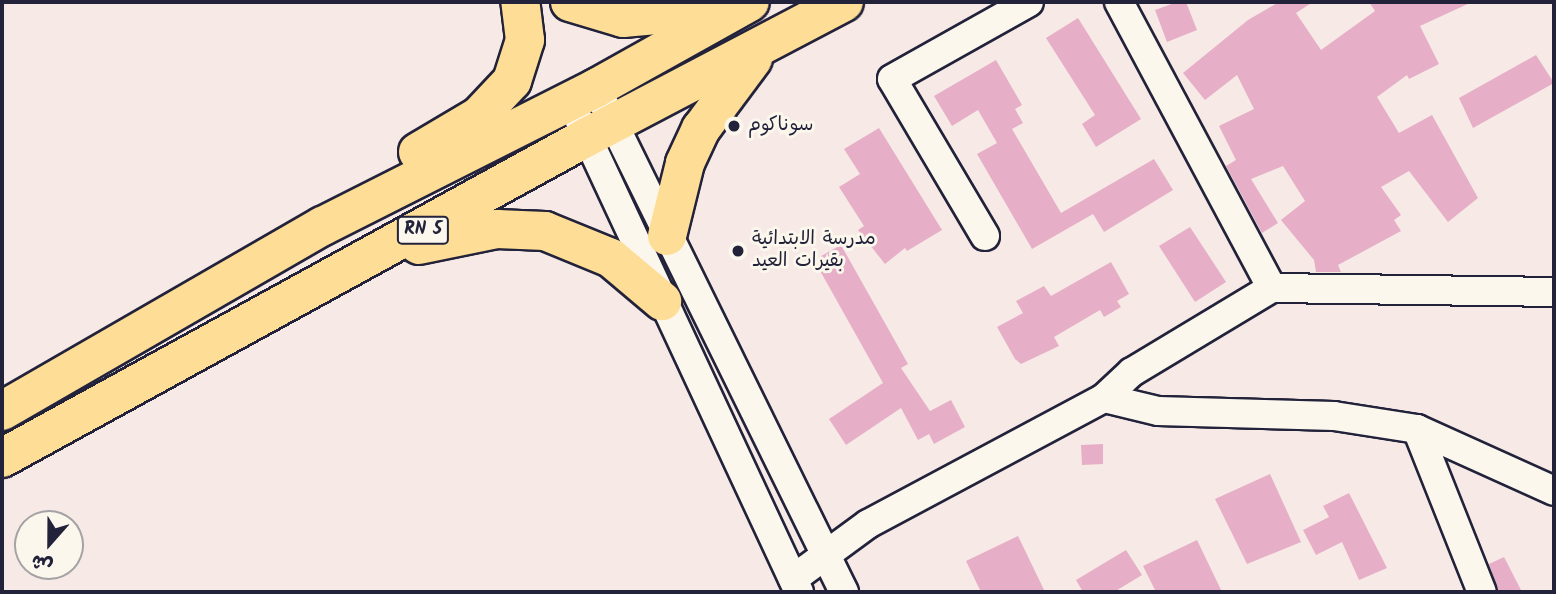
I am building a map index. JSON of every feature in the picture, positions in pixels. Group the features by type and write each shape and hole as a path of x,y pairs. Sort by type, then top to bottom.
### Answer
{"highway":[{"path":"323,226 365,183 479,116 503,94 523,54 520,2"},
{"path":"570,2 623,18 659,15 695,2"},
{"name":"RN 5","path":"2,411 323,226 583,95 750,2"},
{"name":"RN 5","path":"2,458 382,253 601,130 844,2"},
{"path":"667,236 681,175 701,129 745,67 772,40"},
{"path":"382,253 497,229 545,231 611,258 662,301"}],"street":[{"path":"985,236 892,79 1029,2"},
{"path":"1119,2 1272,288"},
{"path":"583,95 601,130 667,236 844,592"},
{"path":"601,130 662,301 796,586 826,556 868,524 1104,398 1132,372 1272,288 1554,292"},
{"path":"1104,398 1158,411 1334,416 1417,429 1554,491"},
{"path":"1417,429 1482,592"}],"building":[{"path":"1177,2 1186,2 1197,30 1167,42 1155,10"},
{"path":"1279,2 1313,2 1296,13 1321,50 1375,11 1369,2 1472,2 1420,26 1439,64 1409,79 1407,75 1377,97 1399,133 1432,115 1478,198 1448,222 1409,171 1381,187 1401,215 1394,220 1401,231 1338,265 1341,272 1316,272 1314,260 1281,220 1305,201 1283,166 1251,179 1278,223 1262,233 1226,166 1236,160 1219,126 1254,109 1237,75 1205,100 1183,73 1248,20"},
{"path":"1078,18 1141,119 1096,147 1082,124 1095,115 1046,38"},
{"path":"1536,55 1554,83 1473,128 1459,98"},
{"path":"996,60 1022,105 1015,109 1023,123 1012,129 1061,213 1154,159 1173,190 1104,232 1093,214 1032,249 977,154 997,143 978,110 952,126 934,96"},
{"path":"879,128 942,230 907,251 905,248 885,264 858,230 864,226 839,187 860,174 844,149"},
{"path":"1190,227 1226,282 1195,302 1159,246"},
{"path":"841,245 908,364 901,368 930,411 951,400 965,427 934,444 929,434 918,440 901,408 846,445 829,419 883,383 814,260"},
{"path":"1111,262 1129,294 1117,301 1121,307 1104,317 1100,310 1054,337 1059,346 1021,364 1015,359 997,327 1023,313 1016,301 1044,286 1051,296"},
{"path":"1103,444 1103,464 1082,465 1081,445"},
{"path":"1270,474 1301,542 1247,564 1215,499"},
{"path":"1349,493 1387,568 1359,580 1342,542 1316,555 1303,530 1329,517 1323,506"},
{"path":"1018,536 1045,592 981,592 966,561"},
{"path":"1197,540 1222,592 1156,592 1143,566"},
{"path":"1126,550 1142,575 1114,592 1083,592 1076,580"},
{"path":"1504,557 1522,592 1498,592 1489,564"}],"place":[{"name":"سوناكوم","path":"734,126"},
{"name":"مدرسة الابتدائية بقيرات العيد","path":"738,251"}]}
